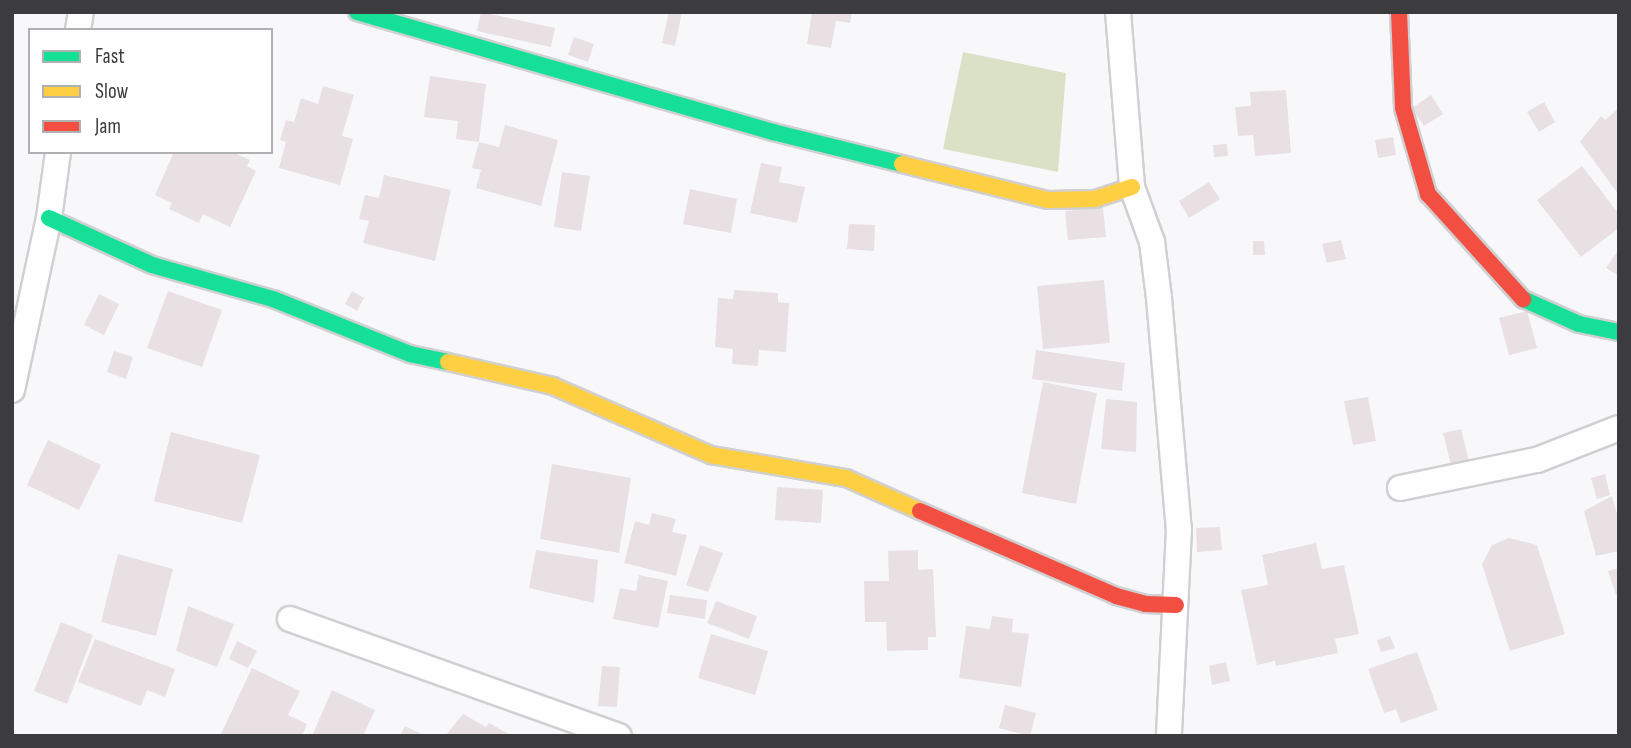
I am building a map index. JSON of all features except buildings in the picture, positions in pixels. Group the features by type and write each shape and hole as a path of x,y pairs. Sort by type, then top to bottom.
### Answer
{"street":[{"path":"358,12 773,132 1048,200 1096,199 1132,187"},
{"path":"1118,12 1132,187 1152,242 1159,298 1179,529 1170,736"},
{"path":"1399,12 1403,108 1428,194 1524,300 1578,324 1619,332"},
{"path":"12,390 49,218 58,154"},
{"path":"49,218 152,265 273,299 410,354 553,386 711,455 846,478 1116,596 1145,604 1176,605"},
{"path":"1400,488 1537,460 1619,428"},
{"path":"290,619 619,736"}],"green space":[{"path":"963,52 1066,73 1058,172 943,149"}],"traffic: fast":[{"path":"357,12 773,132 902,164"},
{"path":"49,218 152,265 273,299 410,354 448,362"},
{"path":"1523,299 1579,324 1619,332"}],"traffic: slow":[{"path":"902,164 1048,200 1095,199 1132,187"},
{"path":"448,362 553,386 711,455 846,478 920,511"}],"traffic: jam":[{"path":"1399,12 1403,108 1428,194 1523,299"},
{"path":"920,511 1116,596 1145,604 1176,605"}]}
